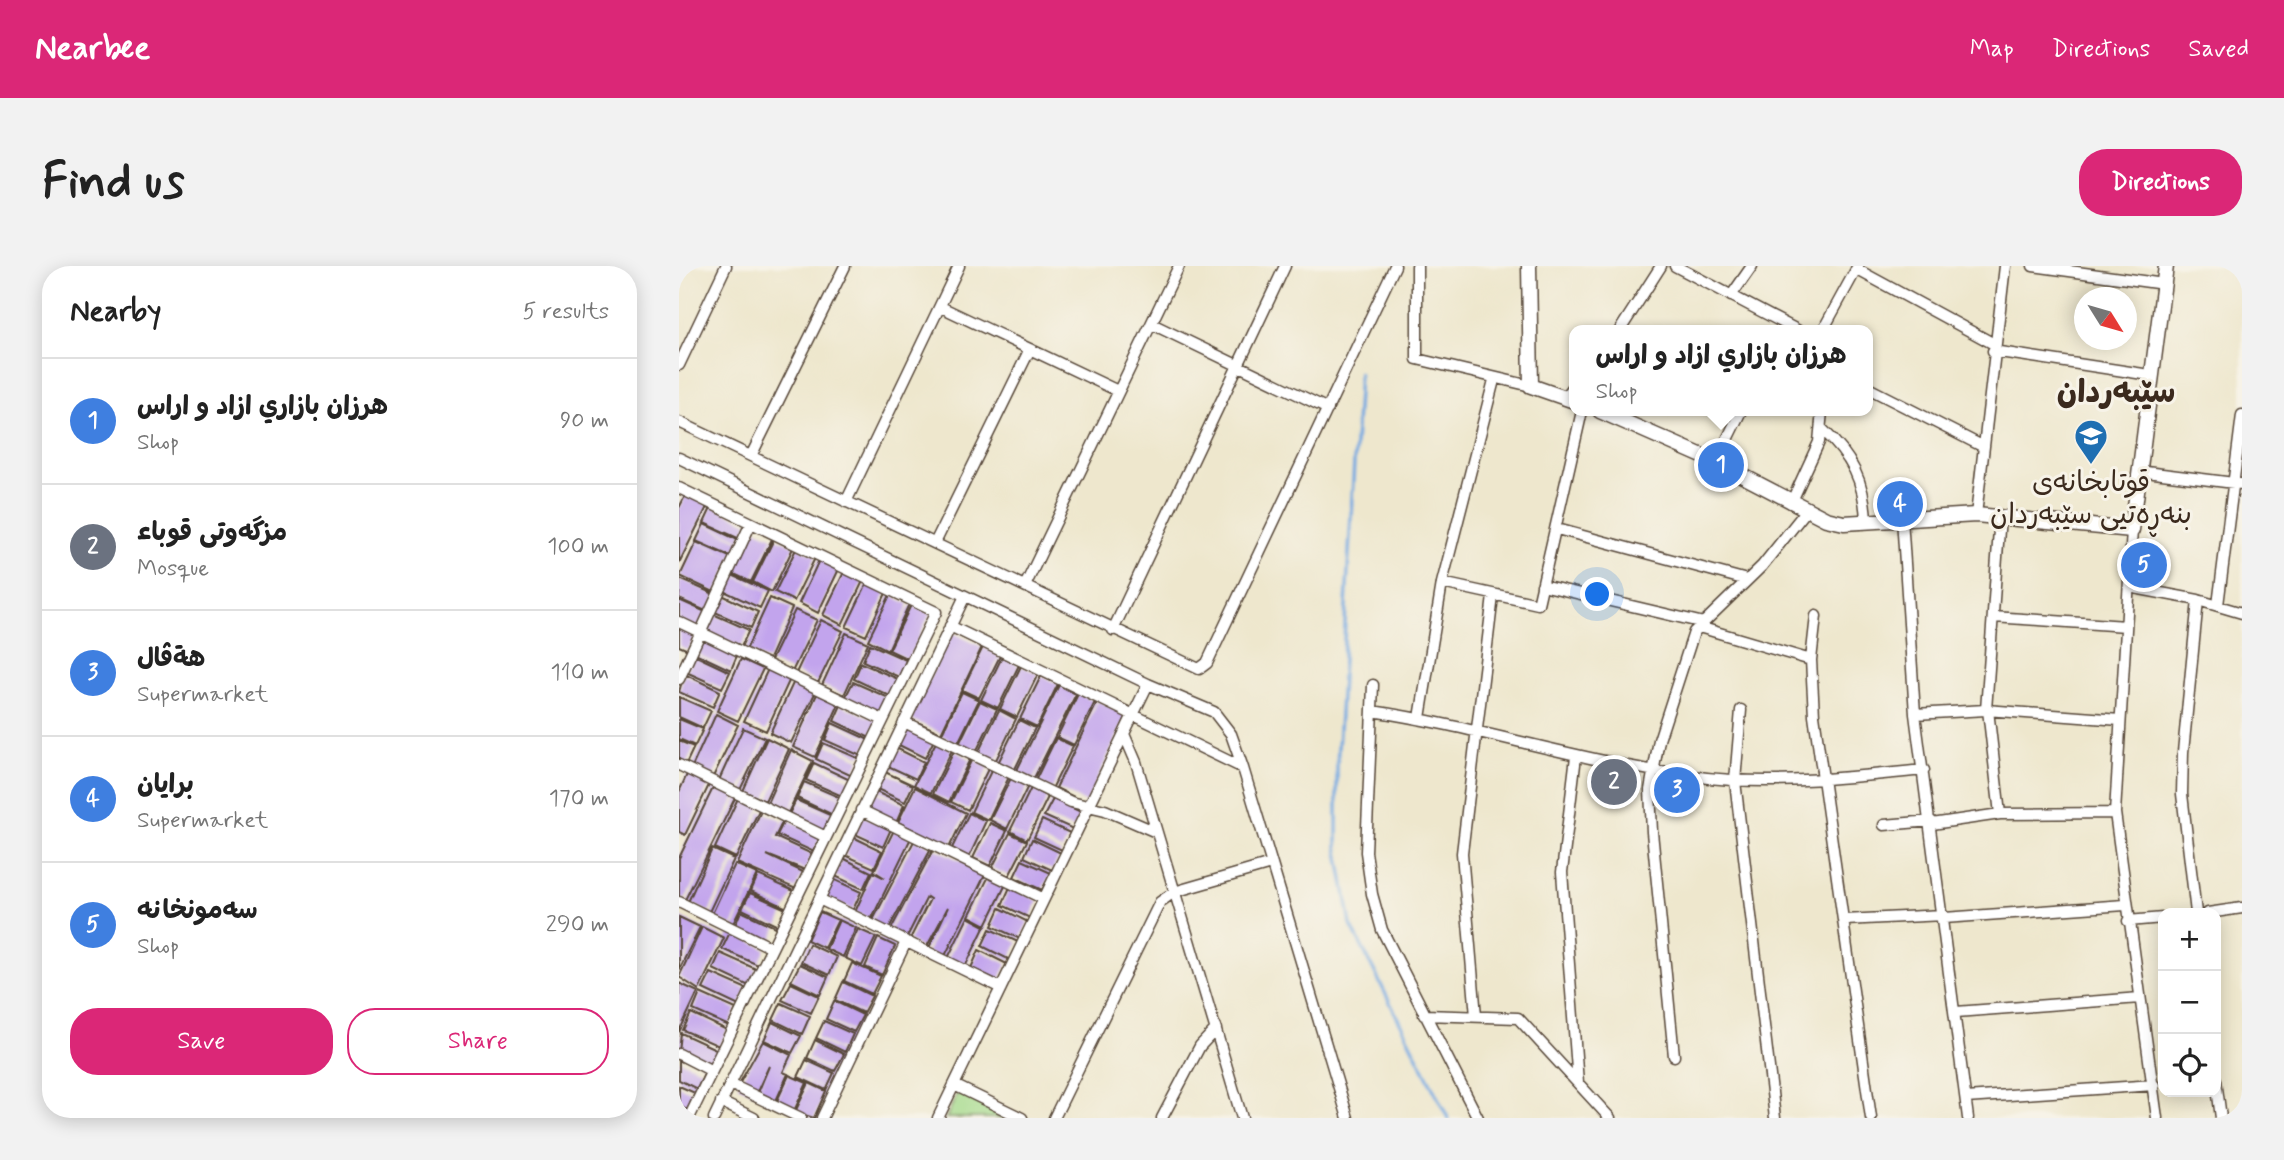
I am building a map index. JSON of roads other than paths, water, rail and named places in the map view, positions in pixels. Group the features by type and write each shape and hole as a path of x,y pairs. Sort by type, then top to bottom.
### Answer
{"street":[{"path":"679,365 726,266"},
{"path":"751,456 845,266"},
{"path":"846,502 959,266"},
{"path":"1025,586 1179,266"},
{"path":"1113,630 1285,266"},
{"path":"679,422 1199,669 1207,663 1395,266"},
{"path":"1417,266 1417,359 1495,380 1569,395"},
{"path":"1529,266 1531,386"},
{"path":"1623,325 1661,266"},
{"path":"1675,266 1787,325"},
{"path":"1731,296 1752,266"},
{"path":"1976,515 2005,266"},
{"path":"2033,266 2164,284"},
{"path":"2157,1118 2156,1080 2125,905 2115,813 2132,530 2166,266"},
{"path":"1826,325 1857,268 1994,348 2150,375"},
{"path":"941,307 1118,391"},
{"path":"1151,324 1328,409"},
{"path":"935,543 1030,349"},
{"path":"1420,718 1442,583 1495,380"},
{"path":"1873,391 1982,446"},
{"path":"2218,605 2238,483 2242,415"},
{"path":"1442,583 1538,604 1582,416"},
{"path":"1610,416 1716,462 1806,511 1844,523 1976,515 2132,530"},
{"path":"1716,462 1739,416"},
{"path":"1791,503 1822,429 1822,416"},
{"path":"1822,429 1854,465 1862,484 1866,522"},
{"path":"679,458 1148,684 1214,712 1231,734 1243,768 1348,1118"},
{"path":"2138,471 2238,483"},
{"path":"679,488 936,612 689,1118"},
{"path":"1674,1056 1655,871 1652,771 1671,699 1694,632 1747,580 1806,511"},
{"path":"2000,516 1987,710 2000,814"},
{"path":"1902,518 1915,714 1944,916 1968,1118"},
{"path":"679,679 751,523"},
{"path":"1557,528 1747,580"},
{"path":"1542,585 1701,625 1811,660"},
{"path":"2129,587 2198,600 2242,613"},
{"path":"713,1118 965,596"},
{"path":"1476,1016 1462,853 1493,596"},
{"path":"2195,908 2182,794 2183,752 2198,600"},
{"path":"1817,616 1811,660 1823,779 1871,1118"},
{"path":"1993,617 2126,626"},
{"path":"679,622 883,720"},
{"path":"950,626 1243,768"},
{"path":"939,1118 1148,684"},
{"path":"1373,685 1366,852 1372,894 1382,930 1478,1118"},
{"path":"1741,710 1735,780 1775,1118"},
{"path":"1915,714 1987,710 2120,720"},
{"path":"1371,711 1420,718 1576,756 1652,771 1735,780 1823,779 1924,770"},
{"path":"904,722 1070,802 1089,806 1156,832"},
{"path":"1123,734 1136,762 1242,1118"},
{"path":"1576,756 1562,872 1578,1083"},
{"path":"679,765 827,837"},
{"path":"862,810 1044,899"},
{"path":"1884,825 1931,823 2000,814 2115,813"},
{"path":"1054,1118 1160,902 1174,892 1271,864"},
{"path":"819,899 1001,988"},
{"path":"679,902 772,948"},
{"path":"1845,920 2125,905"},
{"path":"2221,911 2242,908"},
{"path":"2128,921 2158,918"},
{"path":"822,1118 906,942"},
{"path":"1956,1012 2140,998"},
{"path":"1424,1015 1518,1018 1610,1118"},
{"path":"1163,1118 1200,1046 1216,1029"},
{"path":"679,1054 712,1071"},
{"path":"1966,1098 2156,1080"},
{"path":"730,1084 801,1118"},
{"path":"954,1085 1022,1118"},
{"path":"2218,1097 2221,1118"},
{"path":"721,1102 754,1118"}],"waterway":[{"path":"1359,373 1337,767 1337,846 1351,925 1448,1118"}],"place":[{"name":"هرزان بازاري ازاد و اراس","path":"1721,465"},
{"name":"قوتابخانەی بنەڕەتیی سێبەردان","path":"2091,466"},
{"name":"برايان","path":"1900,504"},
{"name":"سەمونخانە","path":"2144,565"},
{"name":"مزگەوتی قوباء","path":"1614,782"},
{"name":"هةڤال","path":"1677,790"}],"district":[{"name":"سێبەردان","path":"2116,393"}]}
